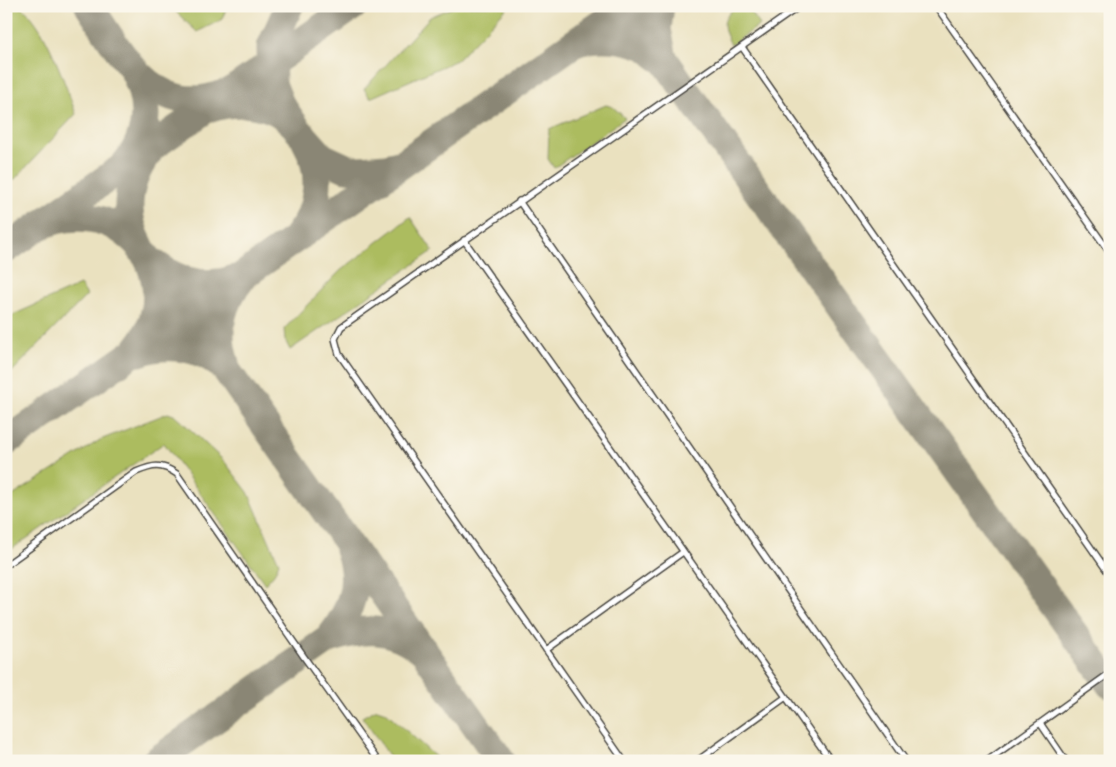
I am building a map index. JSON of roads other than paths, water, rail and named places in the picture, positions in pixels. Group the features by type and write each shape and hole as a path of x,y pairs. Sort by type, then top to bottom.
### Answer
{"lane":[{"path":"624,761 339,354 335,339 341,327 800,6"},
{"path":"936,6 1110,253"},
{"path":"742,47 1110,575"},
{"path":"519,201 906,761"},
{"path":"464,240 831,761"},
{"path":"6,565 136,472 149,466 161,466 170,469 177,474 378,761"},
{"path":"546,650 684,552"},
{"path":"987,761 1110,673"},
{"path":"697,761 786,697"},
{"path":"1040,723 1066,761"}]}
